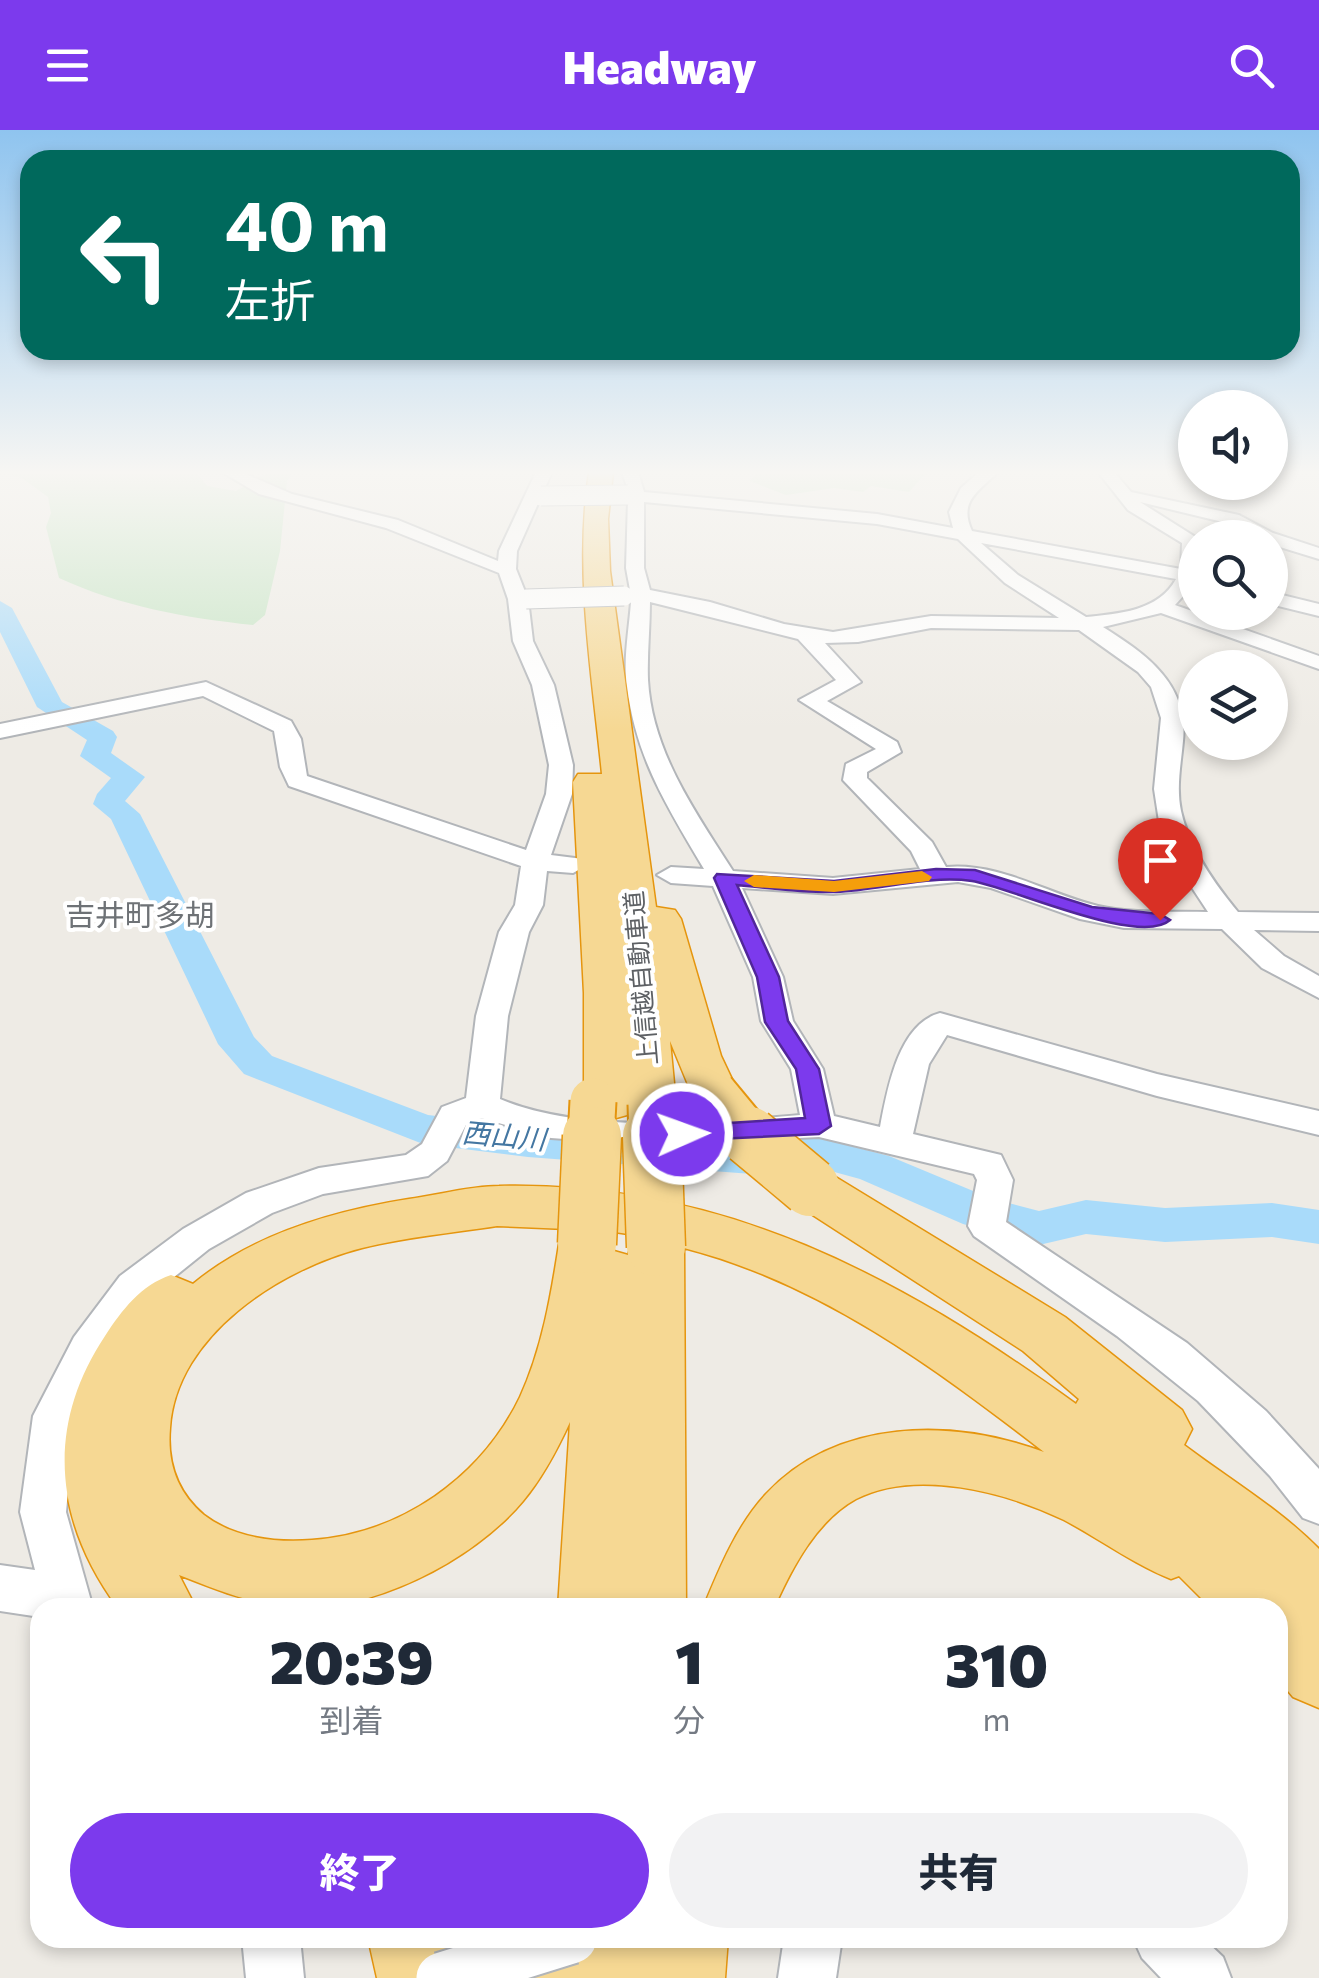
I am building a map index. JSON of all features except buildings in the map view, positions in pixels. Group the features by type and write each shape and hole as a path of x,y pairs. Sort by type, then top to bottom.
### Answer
{"highway":[{"path":"575,558 594,823 589,880 618,1103 618,1245 550,1401 525,1447 488,1493 438,1533 389,1558 335,1574 284,1577 232,1567 190,1545 160,1516 141,1479 136,1438 142,1399 159,1361 184,1326 251,1273 292,1252 390,1220 494,1204 599,1206 702,1227 759,1247 842,1285 928,1334 1004,1384 1274,1598"},
{"name":"上信越自動車道","path":"594,1598 618,1245 618,1103 635,902 596,558"},
{"path":"616,741 680,1000 713,1092 753,1142 810,1187 1044,1334 1100,1377 1209,1477 1276,1598"},
{"path":"152,1598 112,1536 96,1488 93,1446 100,1402 122,1358 150,1318 188,1283 226,1256 275,1232 374,1199 476,1182 575,1181 675,1194 779,1226 831,1248 926,1299 1006,1349 1275,1598"},
{"name":"上信越自動車道","path":"618,1245 650,1598"},
{"path":"743,1598 762,1555 792,1511 828,1482 868,1464 911,1456 1004,1466 1051,1483 1272,1598"},
{"path":"1288,1618 1319,1672"},
{"path":"1288,1643 1319,1672"},
{"path":"412,1948 420,1978"},
{"path":"560,1978 566,1948"},
{"path":"633,1978 635,1948"},
{"path":"682,1978 685,1948"}],"street":[{"path":"469,558 507,569"},
{"path":"482,1104 492,1016 514,932 529,906 535,862 560,794 561,765 543,685 523,641 522,599 507,569 508,558"},
{"path":"634,558 636,683 649,738 664,781 724,878 768,977 776,1022 808,1069 819,1126"},
{"path":"987,558 1081,625 1132,655 1168,693 1174,717 1166,790 1168,812 1188,859 1230,924 1272,962 1319,989"},
{"path":"1097,558 1178,573"},
{"path":"522,599 632,595 804,634 858,636 928,622 1081,625 1164,607 1178,594"},
{"path":"1288,602 1319,610"},
{"path":"1164,607 1319,663"},
{"path":"804,634 850,682 810,700 889,747 889,752 855,770 854,780 923,848 936,875"},
{"path":"0,731 206,689 283,726 290,734 291,772 298,782 535,862 574,865"},
{"path":"670,875 834,886 936,875 975,876 1107,916 1230,924 1319,922"},
{"path":"893,1145 913,1060 924,1038 940,1024 1157,1085 1319,1123"},
{"path":"482,1104 501,1116 561,1126 682,1134 819,1126 988,1164 994,1180 987,1226 1118,1311 1214,1389 1284,1456 1319,1503"},
{"path":"65,1598 43,1512 54,1416 88,1350 134,1288 196,1239 258,1203 318,1181 415,1167 434,1152 454,1116 482,1104"},
{"path":"0,1588 47,1598"},
{"path":"272,1948 275,1978"},
{"path":"442,1978 536,1948"},
{"path":"807,1978 812,1948"},
{"path":"1172,1948 1202,1978"}],"green space":[{"path":"54,558 278,558 265,615 253,625 130,603 59,578"}],"waterway":[{"name":"西山川","path":"0,608 51,707 103,737 95,756 130,777 112,794 109,804 124,814 238,1044 258,1065 423,1129 528,1142 752,1158 816,1152 873,1167 979,1212 1039,1228 1086,1217 1165,1225 1272,1220 1319,1227"}],"slow traffic":[{"path":"754,881 834,886 922,877"}],"district":[{"name":"吉井町多胡","path":"140,916"}],"route":[{"path":"682,1134 819,1126 808,1069 776,1022 768,977 724,878 834,886 958,874 996,881 1090,913 1160,920"}]}
